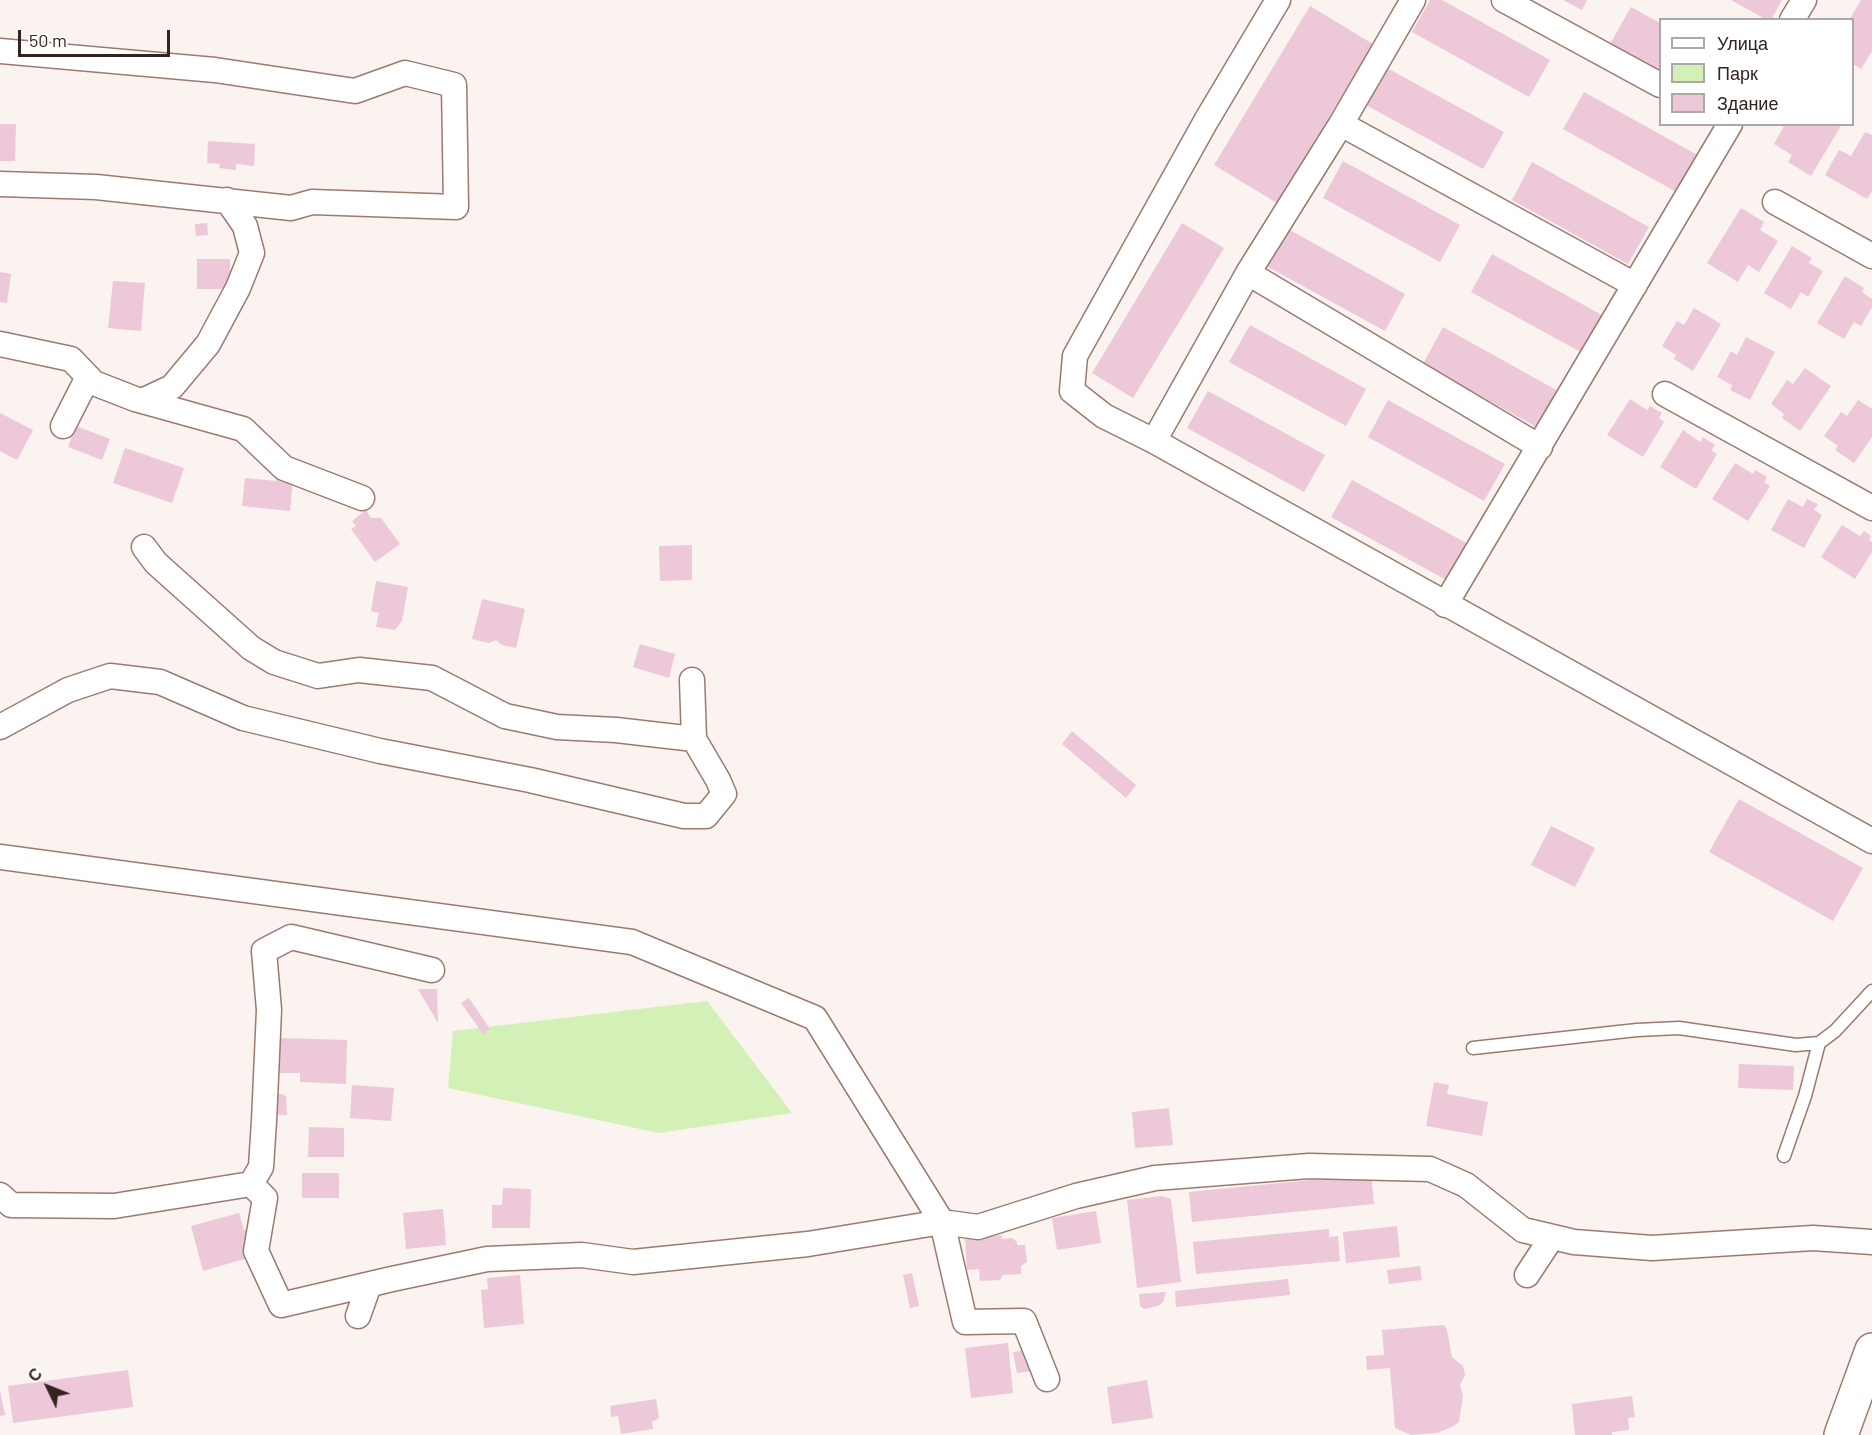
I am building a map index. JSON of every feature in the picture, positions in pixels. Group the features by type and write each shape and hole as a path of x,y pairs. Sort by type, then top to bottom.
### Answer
{"main road":[{"path":"1841,1435 1872,1350"}],"street":[{"path":"1278,0 1206,121 1075,356 1072,391 1104,416 1154,441 1872,841"},
{"path":"1154,441 1248,273 1341,124 1413,0"},
{"path":"1504,0 1659,84"},
{"path":"1793,18 1804,0"},
{"path":"0,51 215,70 355,91 405,73 454,85 456,207 312,202 291,208 96,187 0,184"},
{"path":"1341,124 1635,285"},
{"path":"1445,605 1729,126"},
{"path":"142,401 172,387 208,344 238,288 252,253 245,226 227,200"},
{"path":"1775,202 1872,256"},
{"path":"1248,273 1540,447"},
{"path":"0,344 71,359 94,383 142,401 243,429 284,468 362,498"},
{"path":"63,426 88,377"},
{"path":"1665,394 1872,508"},
{"path":"144,547 156,563 251,648 274,662 318,676 359,670 432,678 505,717 557,727 616,730 694,739"},
{"path":"0,727 68,690 110,676 160,682 254,721 380,751 530,780 684,816 706,816 724,794 694,739 692,680"},
{"path":"0,857 632,942 816,1018 942,1222 966,1322 1024,1321 1047,1379"},
{"path":"251,1184 261,1167 264,1121 269,1010 264,951 291,937 432,970"},
{"path":"251,1184 265,1198 256,1251 282,1305 487,1259 582,1255 633,1262 808,1244 942,1222 978,1227 1076,1196 1155,1178 1309,1166 1430,1169 1466,1185 1523,1230 1575,1242 1652,1248 1813,1238 1872,1242"},
{"path":"0,1195 11,1205 114,1206 251,1184"},
{"path":"1527,1275 1552,1237"},
{"path":"358,1316 369,1285"}],"lane":[{"path":"1473,1048 1636,1030 1679,1028 1796,1045 1819,1043 1835,1031 1872,991"},
{"path":"1784,1156 1805,1096 1819,1043"}],"green space":[{"path":"707,1001 792,1113 659,1133 448,1088 453,1031"}],"building":[{"path":"1430,0 1442,0 1550,60 1529,97 1412,32"},
{"path":"1563,0 1587,0 1582,10"},
{"path":"1731,0 1782,0 1772,18 1763,18"},
{"path":"1861,0 1872,0 1872,51 1861,69 1854,64 1854,18 1850,18"},
{"path":"1310,6 1373,44 1277,203 1214,165"},
{"path":"1631,7 1659,22 1659,70 1610,44"},
{"path":"1387,68 1504,132 1483,169 1366,105"},
{"path":"1584,92 1701,157 1680,194 1563,129"},
{"path":"0,124 16,124 15,161 0,161"},
{"path":"1784,126 1841,126 1811,176 1788,162 1792,155 1774,144"},
{"path":"1865,132 1872,135 1872,191 1867,199 1825,175 1839,150 1851,156"},
{"path":"208,141 255,144 254,166 236,164 236,170 219,168 220,164 207,163"},
{"path":"1343,161 1460,225 1440,262 1323,198"},
{"path":"1532,162 1649,227 1628,264 1512,200"},
{"path":"1741,208 1764,222 1760,230 1778,241 1759,272 1748,265 1738,282 1707,263"},
{"path":"207,223 208,235 196,236 195,224"},
{"path":"1182,223 1224,248 1133,398 1092,373"},
{"path":"1288,229 1405,294 1385,331 1268,267"},
{"path":"1792,246 1812,258 1809,263 1823,271 1808,297 1801,292 1791,309 1764,293"},
{"path":"1492,254 1609,319 1588,356 1471,292"},
{"path":"197,259 230,259 230,289 197,289"},
{"path":"0,272 11,274 7,303 0,302"},
{"path":"1845,276 1864,288 1862,292 1872,299 1872,307 1861,326 1854,322 1844,339 1817,323"},
{"path":"113,281 145,283 141,331 108,328"},
{"path":"1694,308 1721,324 1693,371 1674,359 1676,355 1662,346 1677,321 1684,325"},
{"path":"1250,325 1366,389 1346,426 1229,362"},
{"path":"1443,327 1560,392 1540,429 1423,364"},
{"path":"1746,337 1775,352 1750,400 1730,390 1732,385 1717,377 1731,351 1737,355"},
{"path":"1805,368 1831,386 1800,431 1782,418 1784,414 1771,404 1787,380 1793,384"},
{"path":"1208,391 1325,455 1304,492 1187,428"},
{"path":"1630,399 1647,410 1650,406 1662,413 1659,418 1664,422 1643,457 1607,435"},
{"path":"1388,400 1505,464 1484,501 1368,437"},
{"path":"1858,400 1872,409 1872,437 1854,463 1835,450 1838,446 1824,436 1841,412 1847,416"},
{"path":"0,413 33,430 17,460 0,451"},
{"path":"76,426 110,439 102,460 68,447"},
{"path":"1683,430 1700,442 1703,437 1715,445 1711,450 1717,454 1696,489 1660,467"},
{"path":"125,448 184,468 172,503 113,483"},
{"path":"1735,463 1753,474 1755,470 1767,477 1764,482 1770,486 1748,521 1712,499"},
{"path":"245,478 276,481 279,478 293,479 290,511 242,506"},
{"path":"1352,480 1468,544 1448,581 1331,517"},
{"path":"1788,499 1803,507 1807,499 1818,504 1814,510 1822,515 1804,548 1771,530"},
{"path":"366,510 371,518 381,518 400,544 375,562 351,529 356,526 352,521"},
{"path":"1842,525 1860,536 1864,531 1871,536 1869,540 1872,542 1872,552 1855,579 1821,557"},
{"path":"692,545 692,580 660,581 659,546"},
{"path":"376,581 408,587 402,621 395,630 376,627 379,613 371,611"},
{"path":"482,599 525,609 516,648 502,645 496,640 489,643 472,639"},
{"path":"640,644 675,654 669,678 633,667"},
{"path":"1072,731 1136,785 1126,798 1062,744"},
{"path":"1739,799 1863,868 1833,921 1709,852"},
{"path":"1551,826 1595,848 1575,887 1531,865"},
{"path":"418,989 437,989 438,1023"},
{"path":"469,998 490,1029 483,1034 461,1003"},
{"path":"278,1038 347,1040 346,1084 300,1082 300,1073 277,1073"},
{"path":"1739,1064 1794,1066 1793,1090 1738,1088"},
{"path":"1434,1082 1449,1085 1447,1094 1488,1102 1482,1136 1426,1126"},
{"path":"352,1085 394,1088 391,1121 350,1118"},
{"path":"273,1095 286,1096 287,1115 274,1115"},
{"path":"1169,1108 1173,1145 1135,1148 1132,1112"},
{"path":"309,1127 344,1128 344,1157 308,1157"},
{"path":"302,1173 339,1173 339,1198 302,1198"},
{"path":"1371,1174 1374,1204 1192,1222 1189,1192"},
{"path":"503,1188 531,1189 530,1228 492,1228 492,1205 502,1205"},
{"path":"1161,1196 1171,1199 1181,1282 1137,1288 1127,1200"},
{"path":"443,1209 446,1245 406,1249 403,1213"},
{"path":"1096,1211 1101,1243 1057,1250 1052,1218"},
{"path":"239,1213 244,1230 248,1229 251,1257 203,1271 191,1226"},
{"path":"1397,1226 1400,1257 1346,1263 1343,1232"},
{"path":"1329,1229 1329,1237 1338,1236 1340,1261 1196,1274 1193,1242"},
{"path":"1003,1235 1001,1239 1012,1238 1017,1245 1025,1245 1027,1262 1021,1266 1021,1274 1003,1275 1000,1280 980,1281 979,1269 967,1270 965,1238"},
{"path":"1420,1266 1422,1280 1389,1284 1387,1270"},
{"path":"912,1273 919,1306 910,1308 903,1275"},
{"path":"520,1275 524,1324 484,1328 481,1290 488,1289 487,1278"},
{"path":"1288,1279 1290,1295 1176,1307 1175,1291"},
{"path":"1166,1292 1163,1302 1158,1306 1144,1309 1140,1306 1139,1294"},
{"path":"1444,1325 1452,1357 1463,1366 1465,1375 1460,1385 1463,1395 1459,1422 1437,1433 1411,1435 1395,1428 1390,1368 1367,1370 1366,1356 1384,1355 1382,1330"},
{"path":"1008,1343 1013,1393 971,1398 965,1348"},
{"path":"1028,1350 1032,1371 1017,1373 1013,1352"},
{"path":"128,1370 133,1407 13,1423 8,1386"},
{"path":"1147,1380 1153,1418 1112,1424 1107,1387"},
{"path":"0,1391 5,1415 0,1416"},
{"path":"1632,1396 1635,1417 1628,1418 1629,1430 1612,1432 1612,1435 1575,1435 1572,1404"},
{"path":"656,1399 659,1418 652,1422 653,1429 621,1434 618,1416 611,1417 610,1406"}]}
